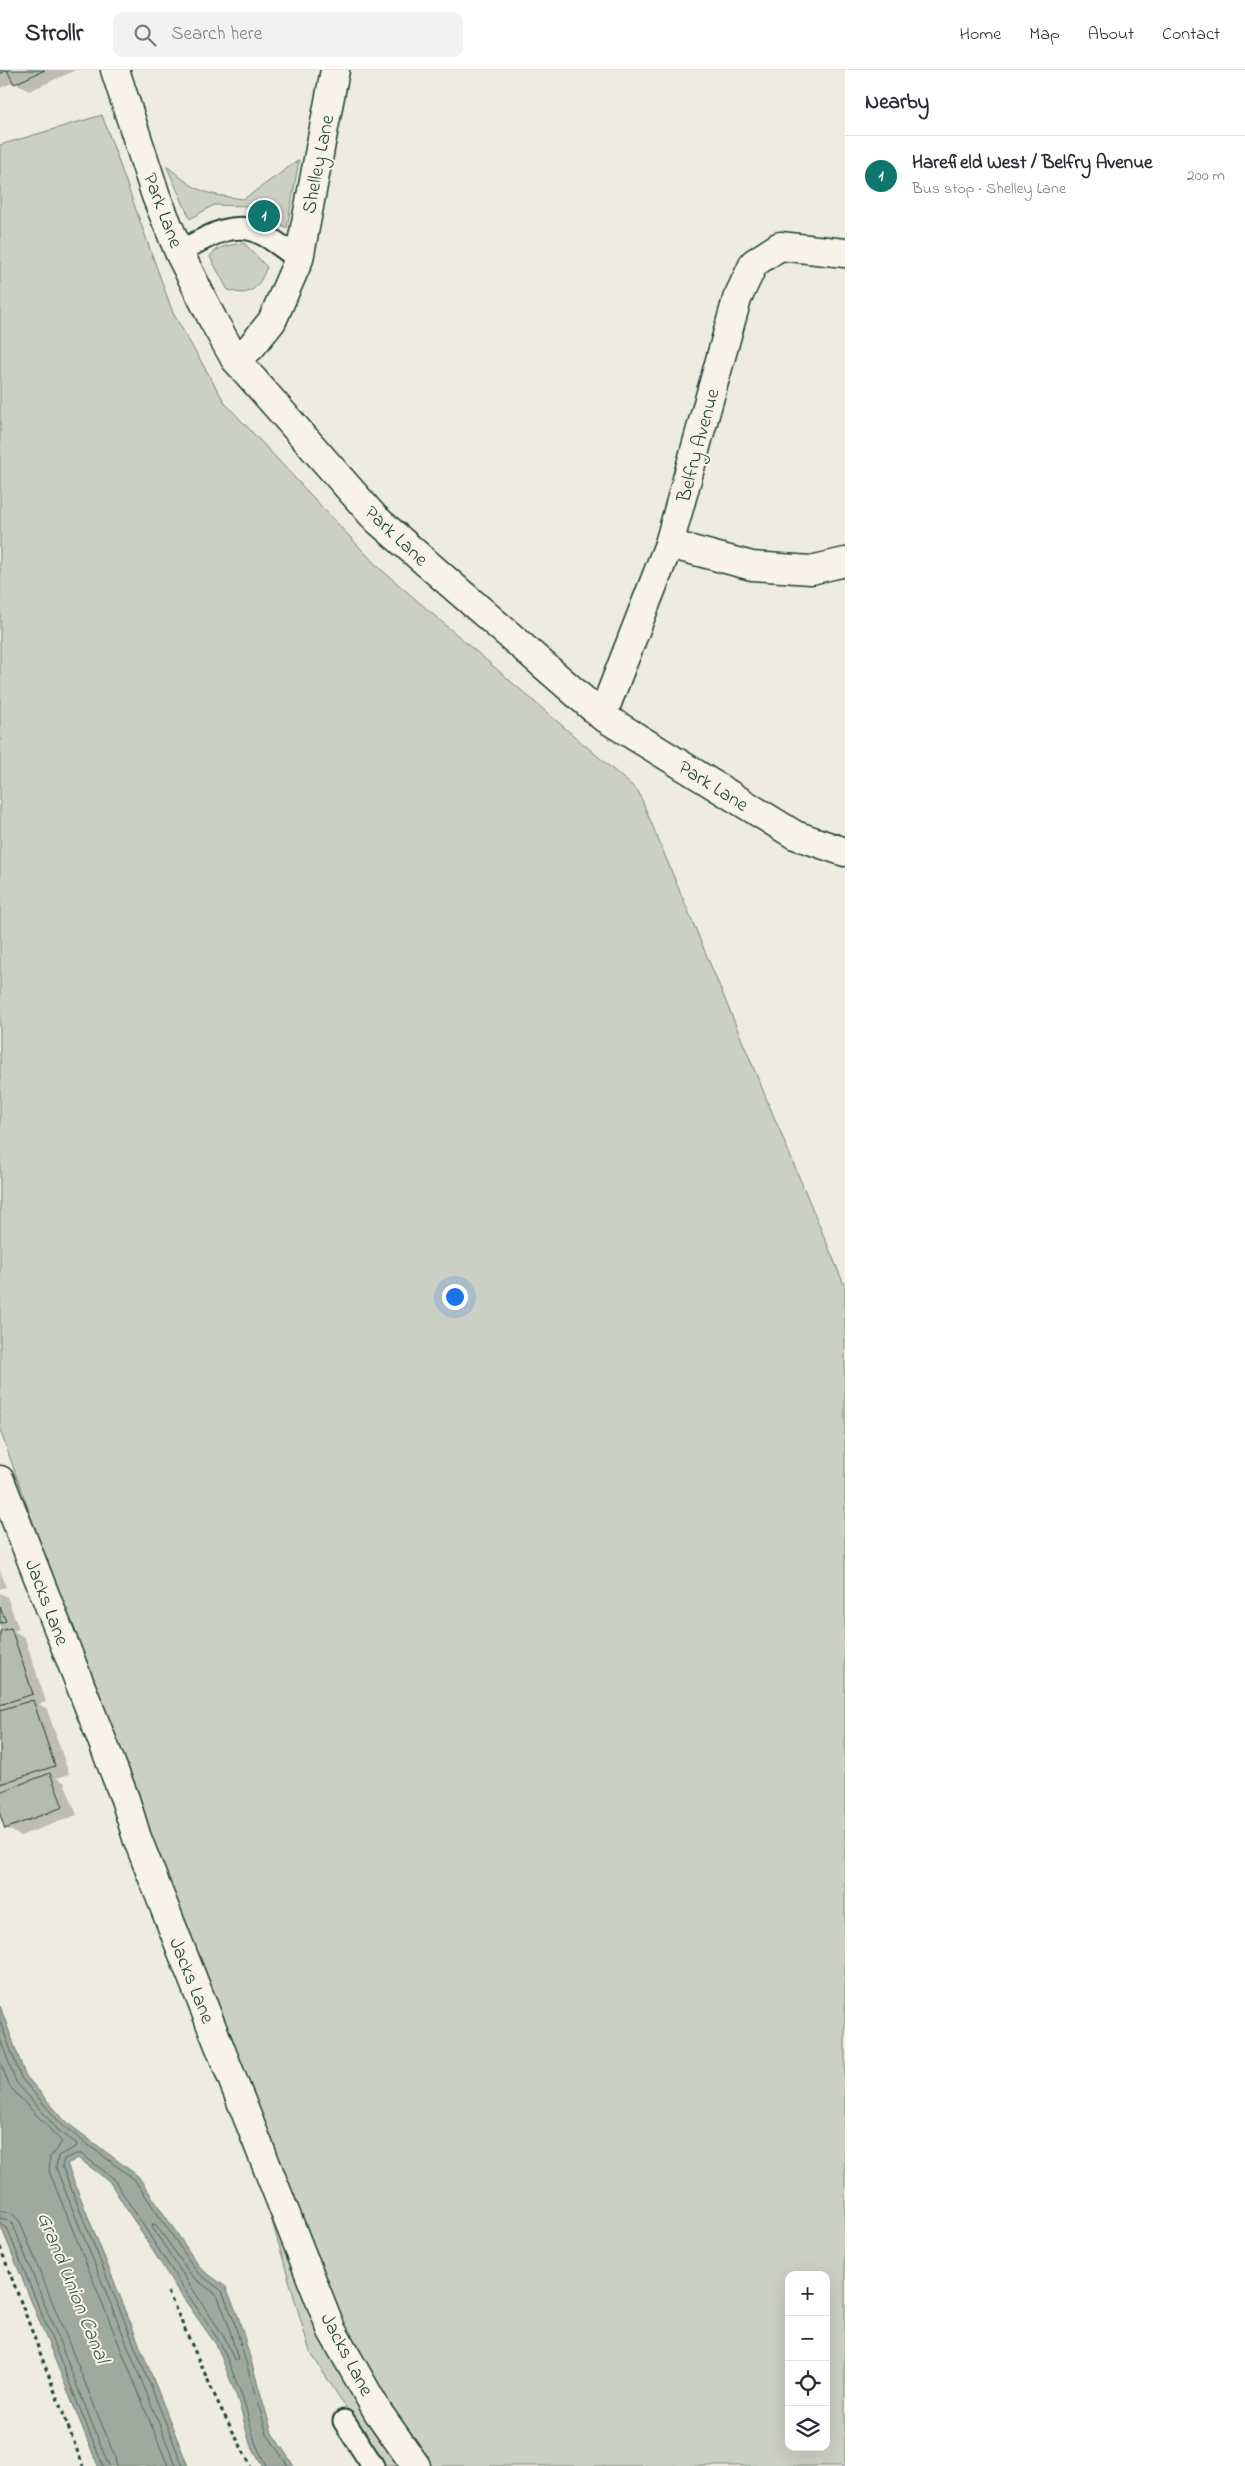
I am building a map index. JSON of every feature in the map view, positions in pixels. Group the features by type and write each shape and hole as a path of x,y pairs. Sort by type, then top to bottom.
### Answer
{"street":[{"name":"Park Lane","path":"115,70 132,115 156,196 179,252 212,320 235,359 375,518 602,716 795,835 845,852"},
{"name":"Shelley Lane","path":"235,359 251,347 272,321 299,259 336,70"},
{"name":"Belfry Avenue","path":"602,716 670,544 737,299 754,263 780,246 845,253"},
{"path":"670,544 752,566 811,570 844,565"},
{"name":"Jacks Lane","path":"0,1480 125,1799 137,1838 332,2331 378,2412 416,2466"}],"lane":[{"path":"179,252 222,230 242,227 260,232 299,259"},
{"path":"344,2421 373,2466"}],"path":[{"path":"0,2247 84,2466"},
{"path":"168,2292 220,2407 252,2466"}],"shaded area":[{"path":"102,115 173,313 225,403 377,566 638,791 845,1287 845,2466 384,2466 310,2352 226,2063 0,1430 0,145"},
{"path":"299,160 287,228 248,206 214,205 190,219 166,165 185,181 201,190 244,199"},
{"path":"244,243 267,267 257,286 243,293 228,290 210,257 220,248"}],"water":[{"name":"Grand Union Canal","path":"0,2006 25,2075 66,2122 138,2176 201,2269 226,2287 238,2316 272,2433 294,2466 262,2466 250,2444 238,2400 217,2346 177,2289 109,2181 78,2158 67,2164 188,2466 98,2466 0,2224"}],"building":[{"path":"7,70 45,70 14,84"},
{"path":"0,1607 6,1621 0,1623"},
{"path":"11,1628 33,1694 0,1705 0,1631"},
{"path":"33,1700 55,1766 0,1784 0,1710"},
{"path":"50,1773 63,1807 5,1829 0,1815 0,1792"}],"place":[{"name":"Harefield West / Belfry Avenue","path":"264,216"}]}
